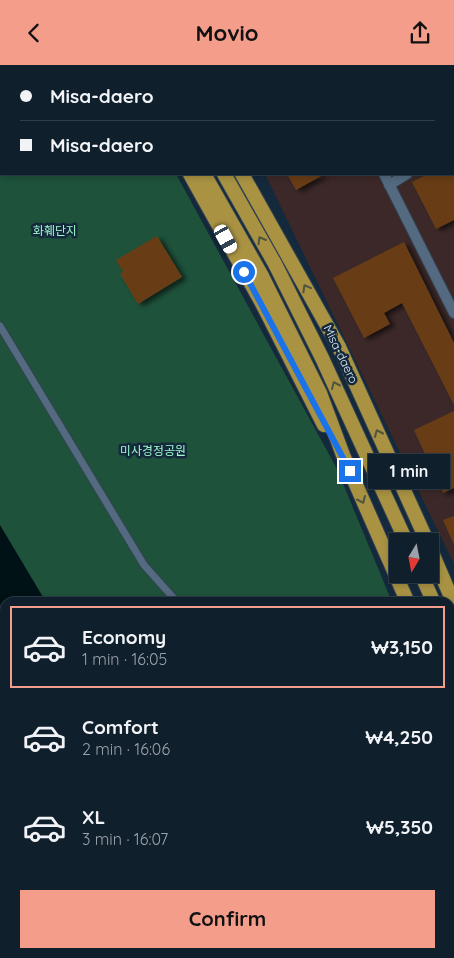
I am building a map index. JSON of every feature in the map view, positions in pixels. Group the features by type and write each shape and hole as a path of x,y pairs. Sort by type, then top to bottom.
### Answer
{"main road":[{"path":"191,175 262,305 322,422 342,455"},
{"path":"205,175 262,276 320,393 342,455 405,597"},
{"name":"Misa-daero","path":"225,175 275,264 322,358 402,533"},
{"name":"Misa-daero","path":"243,175 339,347 423,533"},
{"path":"439,570 451,597"},
{"path":"424,583 431,597"}],"street":[{"path":"384,175 454,313"},
{"path":"389,185 405,175"}],"lane":[{"path":"0,326 144,565 173,597"}],"shaded area":[{"path":"265,175 454,175 454,564"},
{"path":"0,525 43,597 0,597"}],"green space":[{"name":"미사경정공원","path":"0,175 177,175 337,469 390,597 0,597"}],"building":[{"path":"288,175 323,175 296,190"},
{"path":"426,175 454,175 454,220 436,229 412,182"},
{"path":"157,236 182,277 138,304 120,274 123,272 116,260"},
{"path":"404,242 454,343 454,405 402,303 384,313 390,324 364,338 333,278"},
{"path":"454,411 454,488 443,493 414,430"},
{"path":"454,516 454,545 443,520"}],"route":[{"path":"244,272 322,422 350,471"}],"park label":[{"name":"화훼단지","path":"55,230"}]}
